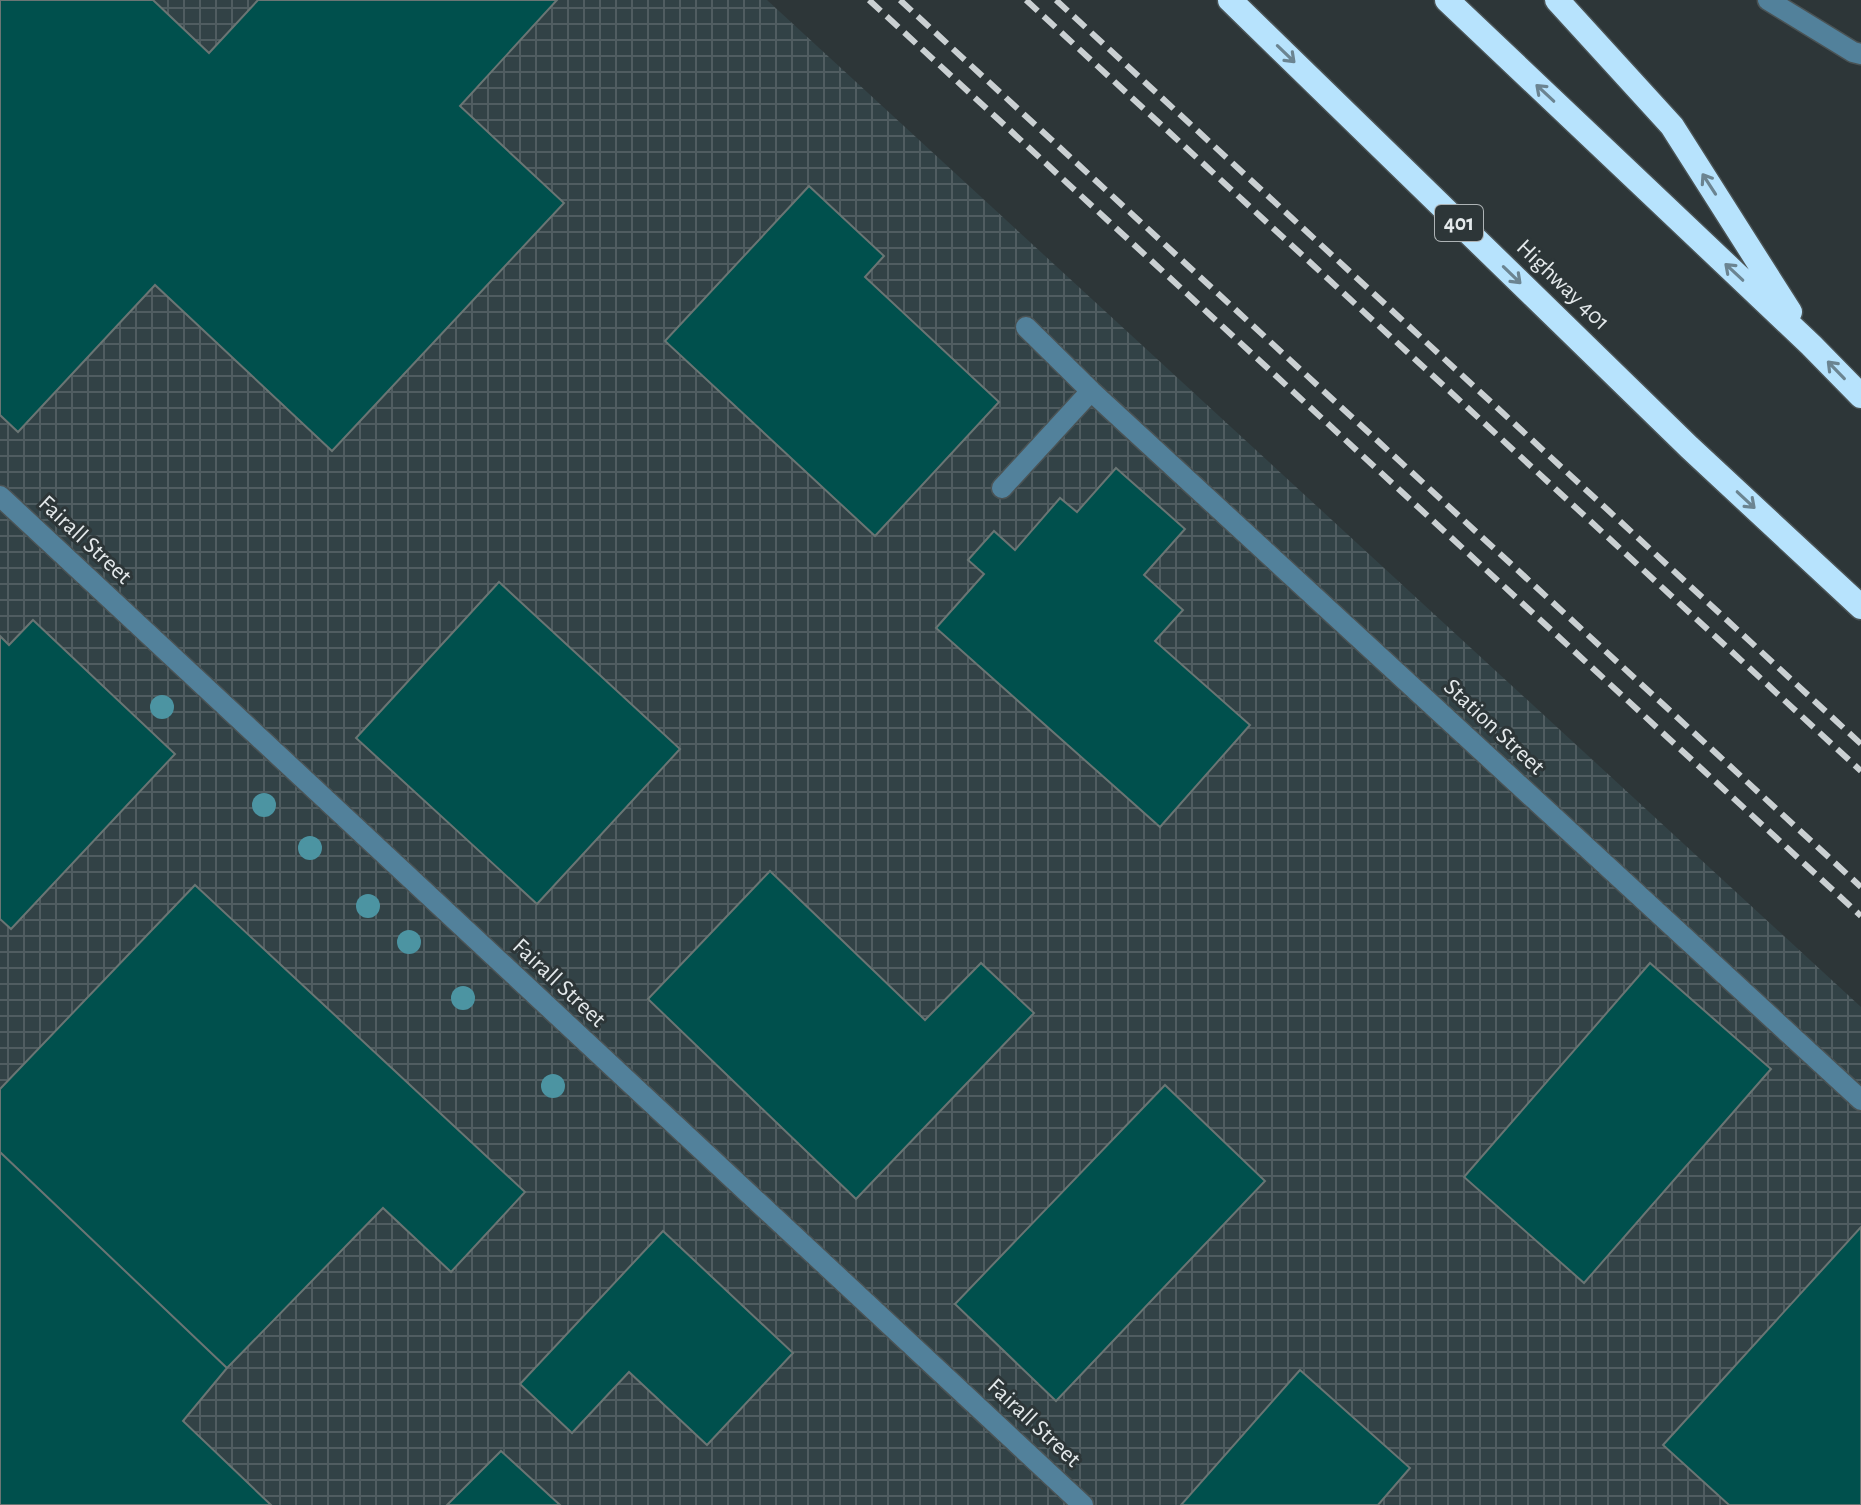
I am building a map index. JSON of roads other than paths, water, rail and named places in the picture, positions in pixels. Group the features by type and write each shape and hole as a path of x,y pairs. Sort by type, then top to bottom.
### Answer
{"highway":[{"name":"Highway 401","path":"1230,0 1689,447 1861,607"},
{"path":"1447,0 1861,396"},
{"path":"1557,0 1672,126 1811,345"}],"street":[{"path":"1768,0 1861,54"},
{"name":"Station Street","path":"1026,327 1091,391 1861,1100"},
{"path":"1002,488 1091,391"},
{"name":"Fairall Street","path":"0,496 1083,1505"}],"railway":[{"path":"869,0 1861,916"},
{"path":"900,0 1861,887"},
{"path":"1026,0 1861,771"},
{"path":"1056,0 1861,744"}]}
